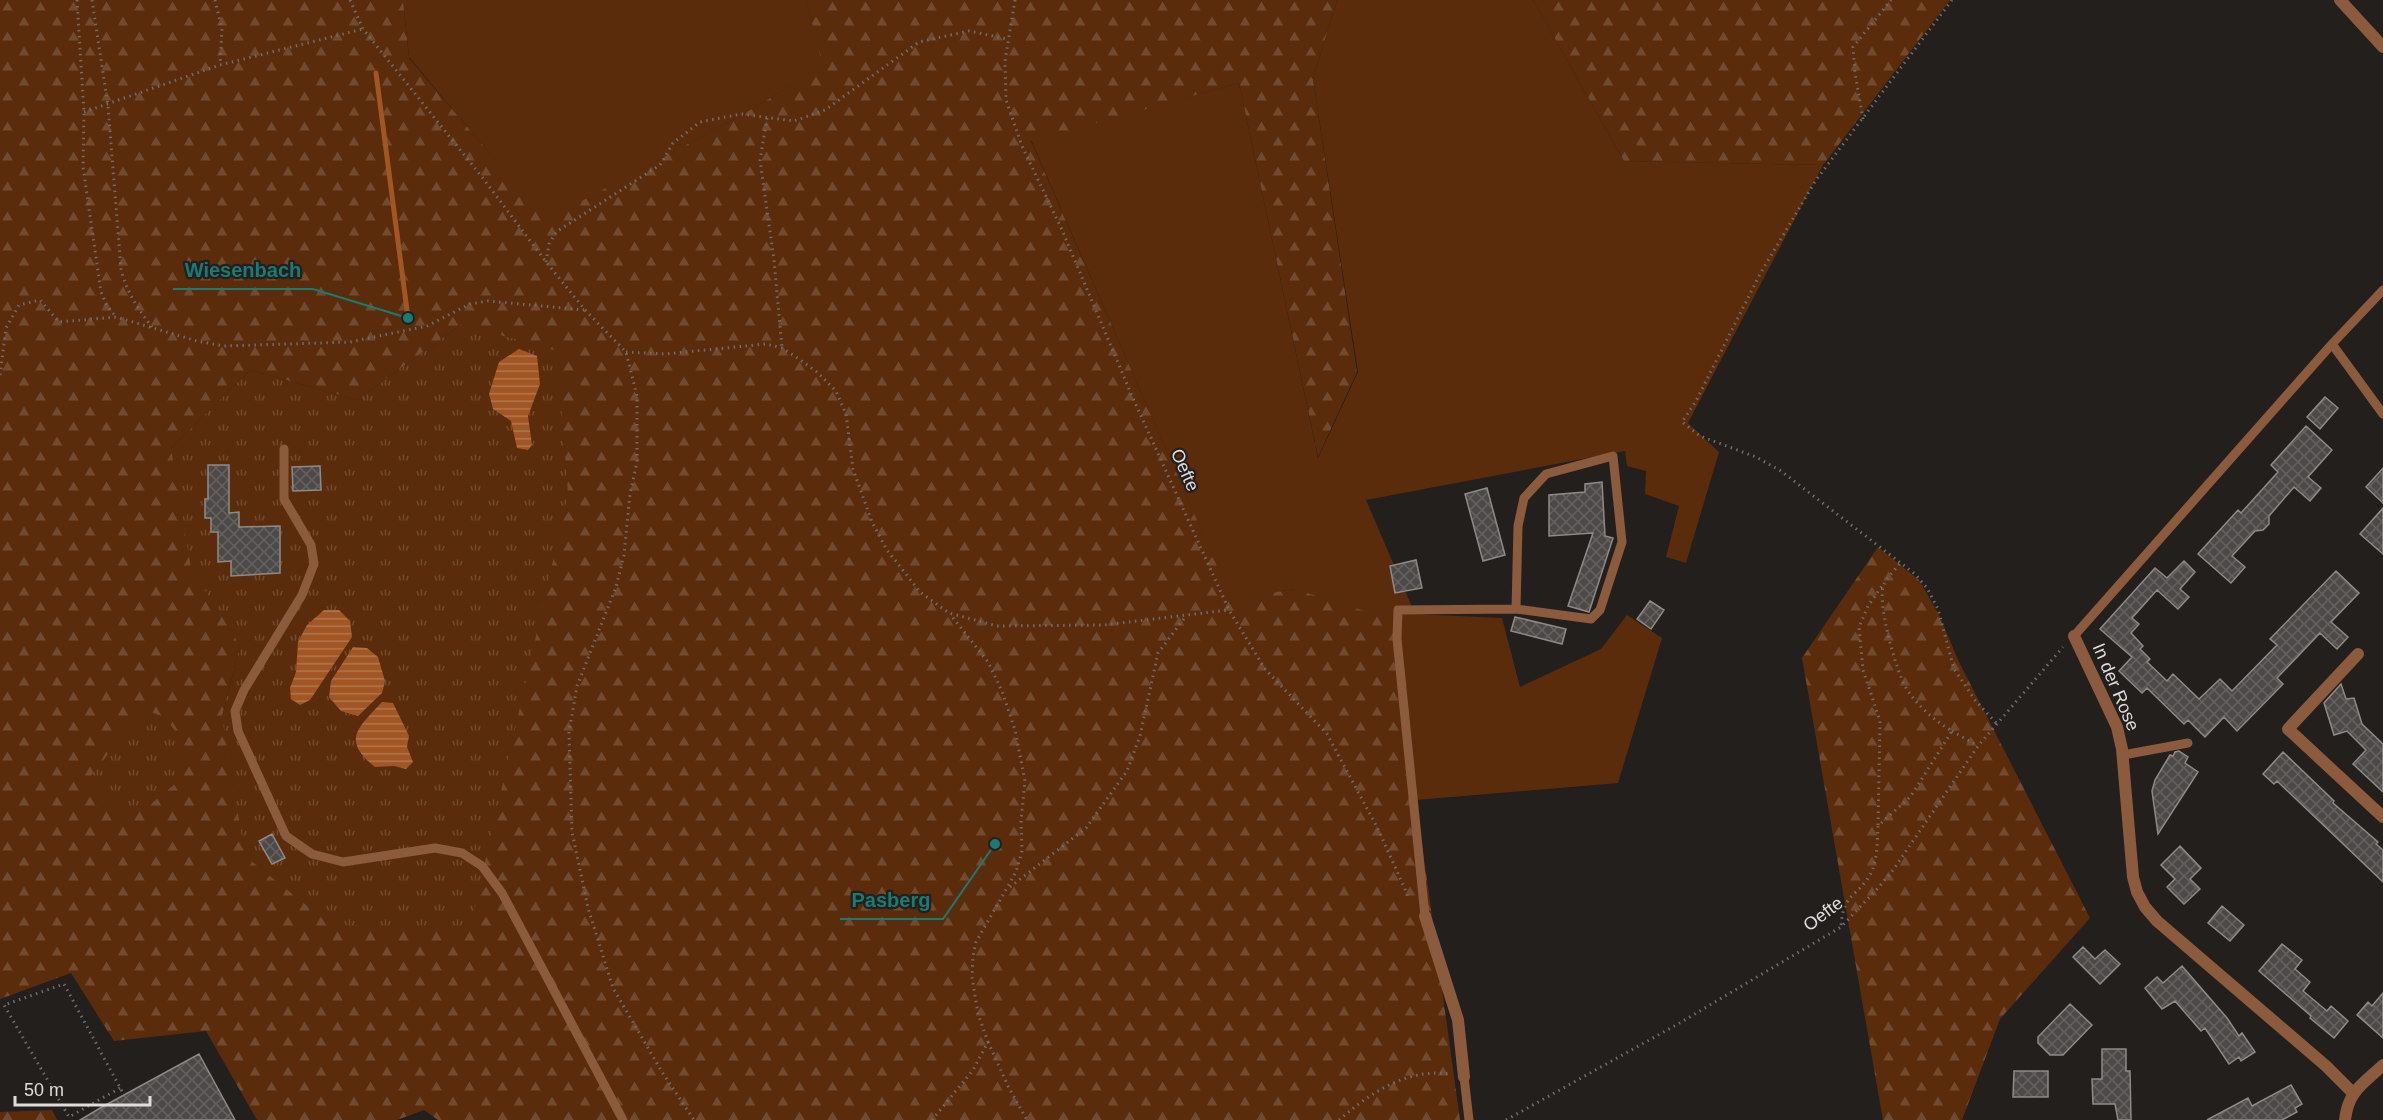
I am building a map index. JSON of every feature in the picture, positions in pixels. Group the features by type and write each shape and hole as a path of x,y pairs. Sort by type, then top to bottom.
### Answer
{"street":[{"path":"2340,0 2383,47"},
{"name":"In der Rose","path":"2074,636 2116,727 2123,755 2133,877 2137,892 2145,907 2176,938 2326,1066 2352,1092"},
{"path":"2358,654 2288,729 2383,817"},
{"path":"1425,916 1458,1020 1464,1077"},
{"path":"2344,1120 2352,1092 2383,1065"}],"lane":[{"name":"In der Rose","path":"2074,636 2332,344 2383,290"},
{"path":"2332,344 2383,414"},
{"path":"284,449 284,499 311,545 314,564 302,596 244,690 235,711 238,731 286,836 312,854 343,862 435,848 462,853 482,866 502,892 623,1120"},
{"path":"1425,916 1398,648 1398,610 1516,609 1591,619 1600,610 1622,543 1613,456 1546,474 1524,498 1518,526 1516,609"},
{"path":"2123,755 2188,743"},
{"path":"1464,1077 1469,1120"}],"path":[{"path":"77,0 84,112 83,167 101,292 107,306 116,317"},
{"path":"92,0 108,106 121,269 139,310 154,328"},
{"path":"215,0 222,29 220,65"},
{"path":"350,0 363,29 585,310 626,352 637,396 637,462 630,494 624,555 616,587 577,686 568,732 572,832 588,908 613,988 662,1072 694,1120"},
{"name":"Oefte","path":"1015,0 1007,39 1006,100 1022,146 1062,230 1228,610 1265,669 1327,734 1378,829 1410,900 1425,916"},
{"path":"1863,119 1853,47 1891,0"},
{"path":"1952,0 1816,180 1760,274 1696,401 1682,422 1700,436 1756,457 1781,471 1901,562 1927,588 1943,623 1954,669 1975,700 1997,724"},
{"path":"84,112 108,106 220,65 363,29"},
{"path":"546,262 549,244 556,232 660,165 674,143 700,122 741,114 794,121 825,110 920,42 969,31 1007,39"},
{"path":"767,118 760,160 774,260 782,348"},
{"path":"0,372 6,328 19,305 40,300 59,322 116,317 197,341 224,345 350,342 427,326 470,304 488,301 585,310"},
{"path":"626,352 665,354 766,344 782,348 817,372 836,391 846,414 853,469 872,522 887,550 920,592 949,613 987,662 1002,692 1023,760 1026,781 1021,821 1022,850 1016,872 976,942 972,977 978,1014 988,1042 1027,1120"},
{"path":"1841,927 1846,903 1866,881 1878,848 1880,721 1863,670 1859,627 1868,606 1901,562"},
{"path":"1883,585 1883,619 1905,686 1941,724 1978,746"},
{"path":"949,613 997,626 1104,625 1228,610"},
{"path":"1008,888 1086,828 1127,771 1140,736 1158,653 1186,616"},
{"name":"Oefte","path":"1506,1120 1678,1024 1841,927 1893,870 1978,746 2074,636"},
{"path":"1878,826 1911,796 1952,731"},
{"path":"120,1088 69,1117 4,1005 63,984 124,1095"},
{"path":"932,1120 973,1070 988,1042"},
{"path":"1339,1120 1359,1102 1403,1078 1427,1074 1464,1077"}],"green space":[{"path":"0,0 403,0 409,58 546,220 738,117 823,67 806,0 1337,0 1313,79 1357,372 1318,457 1239,83 1031,141 1232,600 1294,589 1401,622 1416,800 1460,1120 438,1120 424,1110 397,1120 257,1120 206,1031 114,1041 71,973 0,999","holes":["462,324 222,717 240,646 171,448 250,370 357,400"]},
{"path":"403,0 806,0 824,67 738,117 546,221 409,57"},
{"path":"1337,0 1533,0 1624,161 1823,165 1688,423 1719,452 1686,563 1666,557 1679,506 1645,494 1646,471 1627,466 1625,451 1366,500 1415,614 1502,618 1520,687 1601,649 1627,615 1662,638 1618,783 1416,800 1294,589 1232,601 1031,140 1239,83 1318,458 1358,372 1313,79"},
{"path":"1533,0 1950,0 1823,165 1624,161"},
{"path":"462,324 557,351 568,494 470,929 331,925 245,856 222,717 240,646 191,568 171,448 250,370 357,400"},
{"path":"1878,547 1919,580 1939,615 1959,662 2090,918 2000,1019 1962,1120 1883,1120 1802,658"},
{"path":"144,709 166,718 183,743 181,779 146,808 104,805 90,777"},
{"path":"52,1110 57,1120 0,1120 0,1112"}],"shaded area":[{"path":"519,349 537,356 540,384 528,416 532,445 528,450 517,448 511,421 493,409 489,394 499,362"},
{"path":"324,610 339,610 350,621 352,637 310,700 300,705 291,699 290,688 296,672 298,642 307,625"},
{"path":"353,647 367,648 378,657 385,681 382,693 358,716 341,711 329,697 331,681"},
{"path":"382,702 393,703 409,736 407,747 413,762 406,769 394,766 375,767 358,749 356,741 360,727"}],"building":[{"path":"2325,397 2338,408 2320,429 2307,417"},
{"path":"2306,426 2332,450 2308,477 2321,488 2310,501 2294,487 2269,516 2269,524 2263,530 2255,531 2232,556 2245,567 2231,583 2198,554 2238,510 2241,513 2278,472 2271,465"},
{"path":"208,465 229,465 229,513 239,512 239,527 280,526 280,573 231,576 231,561 218,562 218,532 211,532 211,518 205,518 205,499 208,499"},
{"path":"320,466 321,490 293,491 292,467"},
{"path":"2383,468 2383,503 2366,487"},
{"path":"1602,482 1605,536 1613,538 1589,612 1568,606 1593,533 1549,536 1549,495 1585,492 1585,484"},
{"path":"1487,488 1505,555 1483,561 1465,494"},
{"path":"2383,508 2383,554 2360,534"},
{"path":"1416,560 1422,588 1395,593 1390,566"},
{"path":"2184,561 2195,572 2180,589 2189,597 2178,609 2157,590 2132,618 2139,624 2131,633 2143,646 2140,649 2150,659 2147,662 2167,681 2173,674 2199,699 2220,679 2232,691 2277,645 2270,639 2336,571 2359,593 2331,622 2348,637 2337,649 2320,633 2277,678 2283,684 2237,731 2224,717 2205,737 2188,720 2184,724 2147,688 2142,693 2119,671 2132,657 2100,629 2155,568 2167,578"},
{"path":"1650,601 1664,610 1651,629 1637,619"},
{"path":"1515,617 1566,629 1562,644 1511,631"},
{"path":"2341,684 2346,699 2354,698 2362,724 2383,744 2383,792 2353,764 2366,750 2347,731 2334,735 2324,703"},
{"path":"2179,751 2188,757 2185,763 2198,772 2158,834 2152,791 2155,780 2170,755 2173,756"},
{"path":"2283,752 2334,801 2333,803 2378,842 2376,844 2383,850 2383,882 2277,781 2274,784 2263,774"},
{"path":"272,834 285,858 272,864 259,841"},
{"path":"2180,846 2201,868 2190,879 2200,889 2184,904 2167,887 2175,879 2161,865"},
{"path":"2222,906 2244,925 2230,941 2208,923"},
{"path":"2282,944 2302,960 2295,969 2310,982 2303,991 2327,1011 2331,1006 2348,1021 2334,1038 2259,971"},
{"path":"2083,947 2095,959 2105,950 2120,964 2100,984 2073,957"},
{"path":"2182,966 2227,1018 2239,1036 2242,1033 2255,1052 2241,1061 2239,1057 2229,1064 2205,1028 2201,1031 2175,1001 2162,1009 2145,988 2157,977 2163,983"},
{"path":"2383,993 2383,1038 2357,1015 2368,1002 2372,1006"},
{"path":"2070,1004 2092,1025 2063,1055 2050,1055 2038,1043 2038,1037"},
{"path":"2102,1049 2126,1049 2126,1071 2130,1071 2131,1120 2118,1120 2115,1104 2093,1104 2092,1079 2102,1079"},
{"path":"199,1054 235,1120 80,1120 102,1107"},
{"path":"2014,1071 2048,1071 2048,1097 2013,1097"},
{"path":"2291,1085 2302,1104 2295,1108 2297,1112 2282,1120 2207,1120 2248,1098 2252,1106"}],"waterway":[{"path":"376,73 408,318"}],"place":[{"name":"Wiesenbach","path":"408,318"},
{"name":"Pasberg","path":"995,844"}]}
